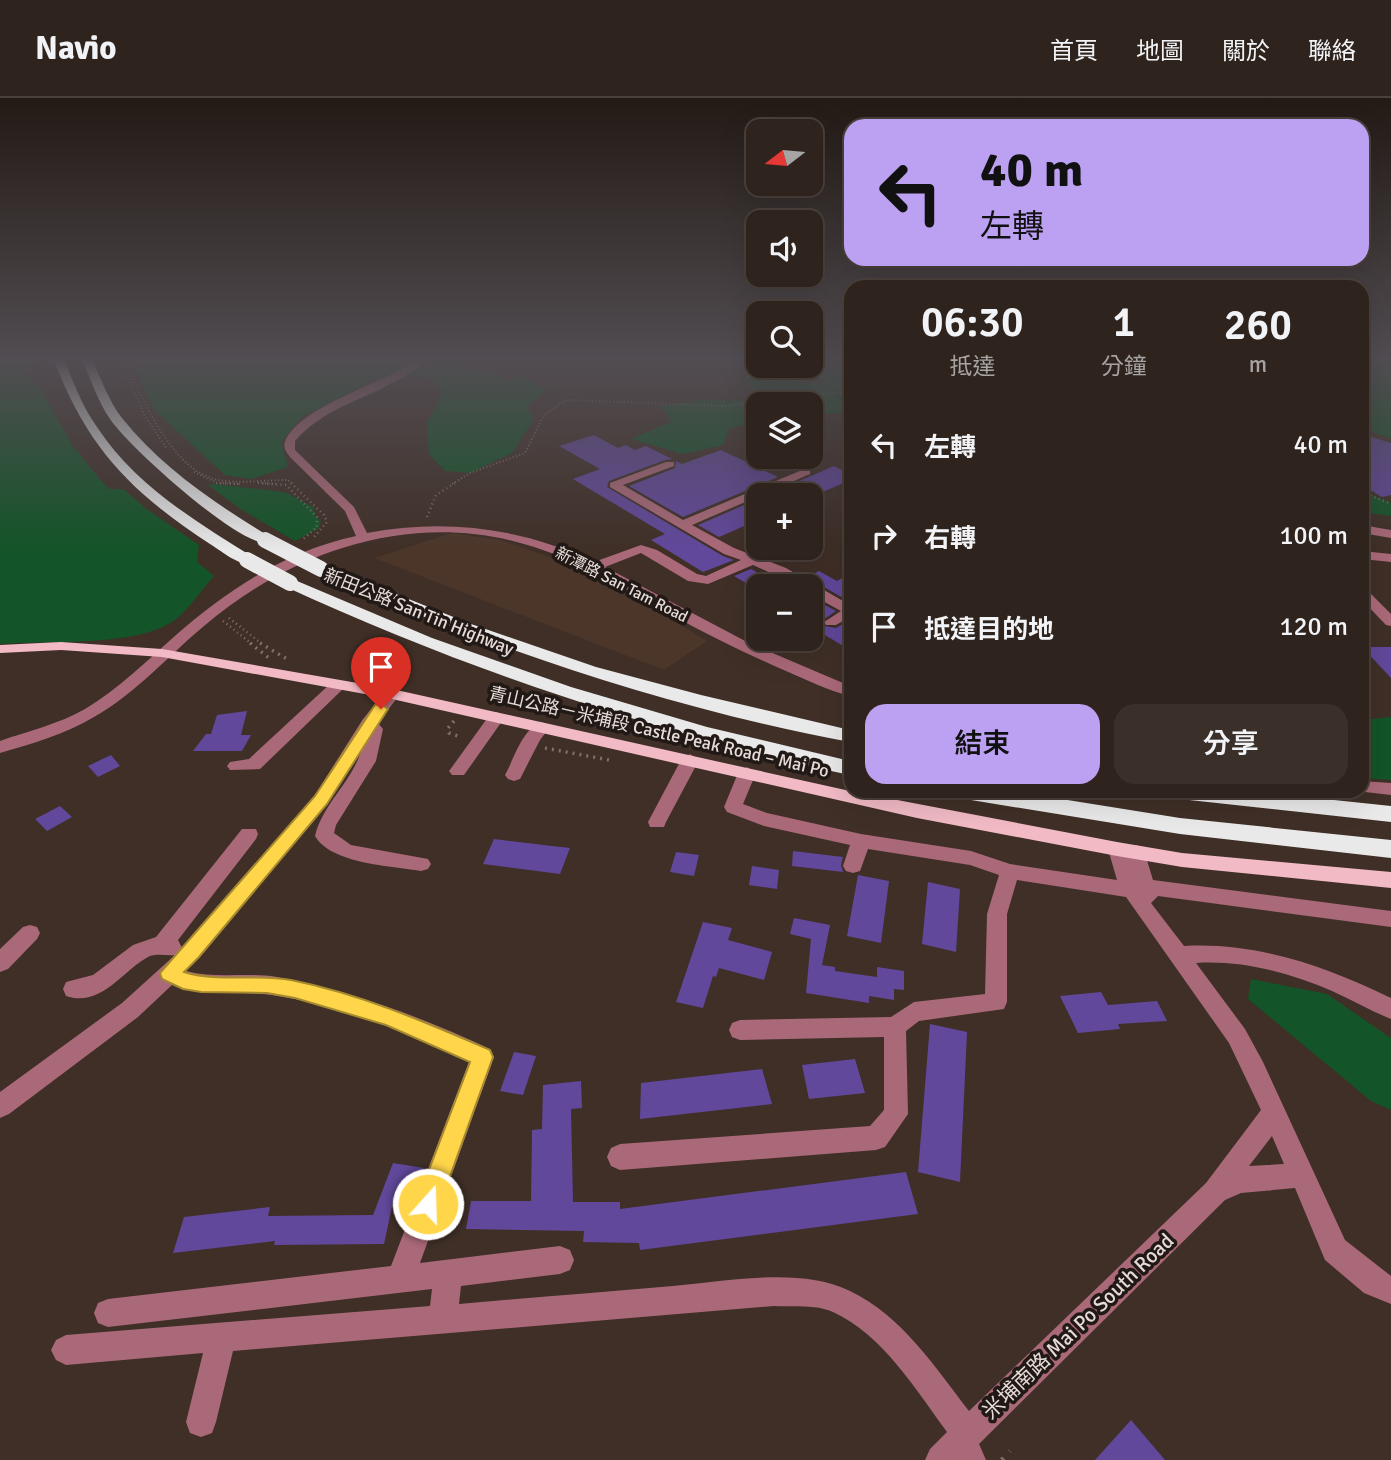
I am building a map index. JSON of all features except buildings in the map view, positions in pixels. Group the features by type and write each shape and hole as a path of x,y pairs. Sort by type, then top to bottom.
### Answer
{"highway":[{"name":"新田公路 San Tin Highway","path":"86,424 112,458 175,513 247,560 290,583 398,632 555,690 661,722 844,767"},
{"name":"新田公路 San Tin Highway","path":"120,424 181,484 220,513 321,569 454,624 554,659 641,684 844,735"},
{"path":"1008,798 1180,826 1391,849"},
{"path":"1244,798 1391,814"}],"main road":[{"name":"青山公路－米埔段 Castle Peak Road – Mai Po","path":"0,649 71,647 162,653 392,694 844,795"},
{"name":"青山公路－米埔段 Castle Peak Road – Mai Po","path":"859,798 1182,860 1391,880"}],"street":[{"path":"311,424 290,441 290,450 350,510 363,538"},
{"path":"670,464 614,485 730,551 746,557"},
{"path":"683,524 806,472"},
{"name":"新潭路 San Tam Road","path":"0,747 75,722 101,706 162,653 258,579 304,556 363,538 429,530 480,531 525,540 593,567 734,642 844,688"},
{"path":"1369,530 1391,534"},
{"path":"593,567 632,550 641,550 652,553 693,578 708,580 753,560 782,574"},
{"path":"1369,556 1388,560"},
{"path":"823,595 844,607"},
{"path":"1369,600 1391,622"},
{"path":"831,622 844,614"},
{"path":"236,766 254,765 337,686"},
{"path":"0,1106 130,1010 192,952 321,800 369,723 392,694"},
{"path":"458,771 497,717"},
{"path":"369,723 375,729 367,761 327,824 324,836 346,851 421,864"},
{"path":"514,775 532,738 542,727"},
{"path":"657,822 690,760"},
{"path":"747,773 733,807 764,819 861,841 971,858 1010,871 1391,919"},
{"path":"1369,787 1391,789"},
{"path":"163,945 249,834"},
{"path":"853,866 861,841"},
{"path":"1127,850 1139,889 1159,929 1237,1036 1335,1250 1385,1290"},
{"path":"740,1030 895,1027 914,1012 996,1002 997,914 1010,871"},
{"path":"0,963 30,933"},
{"path":"74,989 101,982 138,950 163,945 192,952"},
{"path":"1179,955 1202,952 1245,956 1288,966 1356,991 1391,1009"},
{"path":"169,973 183,981 201,984 267,985 295,990 390,1017 482,1057 401,1277"},
{"path":"620,1157 876,1138 896,1114 895,1027"},
{"name":"米埔南路 Mai Po South Road","path":"959,1450 1215,1192 1274,1112"},
{"name":"米埔南路 Mai Po South Road","path":"1215,1192 1239,1180 1301,1175"},
{"path":"108,1313 560,1260"},
{"path":"443,1319 448,1272"},
{"path":"66,1350 774,1292 811,1294 841,1301 881,1330 911,1362 959,1450"},
{"path":"201,1422 222,1337"}],"path":[{"path":"150,424 165,448 195,472 217,483 268,481 286,485 319,522 314,532 302,542 324,529 327,522 324,516 288,480 217,480 168,445 156,424"},
{"path":"428,517 436,495 470,473 525,453 540,424"},
{"path":"1369,495 1391,504"},
{"path":"276,661 222,620 231,617 260,643 296,663"},
{"path":"1002,1460 1010,1451"}],"shaded area":[{"path":"452,533 500,540 564,562 624,591 707,641 664,670 374,558"}],"green space":[{"path":"0,424 60,424 72,445 104,484 110,489 123,489 199,545 197,562 214,576 175,620 158,629 115,639 0,644"},
{"path":"169,424 296,424 281,442 288,467 251,479 225,475"},
{"path":"427,424 531,424 512,453 470,473 445,471 429,454"},
{"path":"667,424 746,424 729,428 723,445 683,454 631,439"},
{"path":"1369,424 1391,424 1391,438 1369,431"},
{"path":"208,485 285,492 313,507 316,517 321,521 319,528 295,541 242,510"},
{"path":"1369,494 1391,503 1391,516 1369,513"},
{"path":"1391,717 1391,780 1369,778 1369,719"},
{"path":"1251,979 1327,994 1391,1038 1391,1110 1371,1101 1248,999"}],"route":[{"path":"381,709 369,723 321,800 192,952 169,973 183,981 201,984 267,985 295,990 390,1017 454,1042 482,1057 428,1204"}]}
